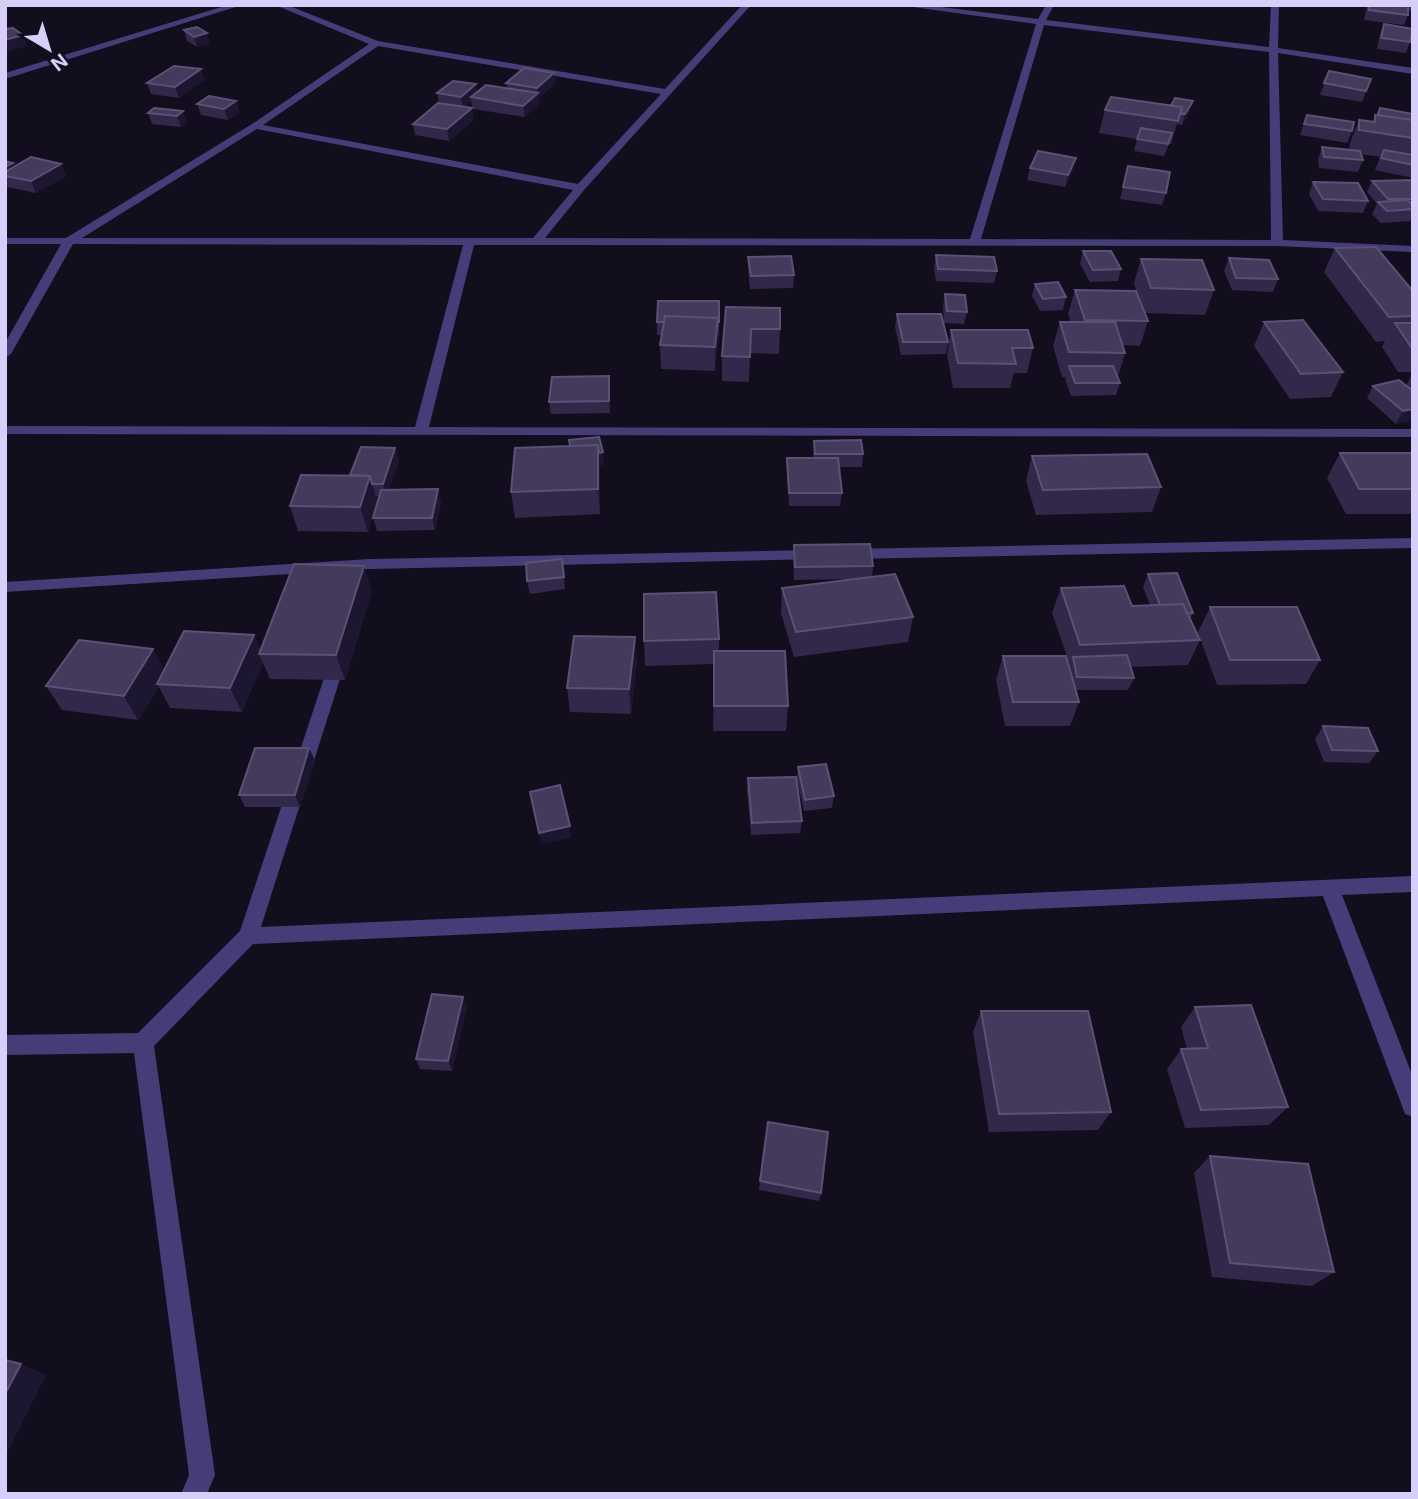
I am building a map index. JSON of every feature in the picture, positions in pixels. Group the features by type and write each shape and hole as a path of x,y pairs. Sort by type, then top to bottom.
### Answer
{"street":[{"path":"5,76 238,5"},
{"path":"279,5 376,43 667,92"},
{"path":"536,242 580,188 747,5"},
{"path":"902,5 1273,50 1413,71"},
{"path":"974,243 1041,22 1050,5"},
{"path":"1275,5 1273,50 1277,243"},
{"path":"5,354 69,241 255,126 376,43"},
{"path":"5,84 36,66"},
{"path":"255,126 580,188"},
{"path":"5,241 1277,243 1413,249"},
{"path":"421,431 469,242"},
{"path":"5,430 1413,433"},
{"path":"5,587 368,571 1413,543"},
{"path":"5,1045 143,1043 248,936 344,644"},
{"path":"248,936 1413,884"},
{"path":"1329,887 1413,1106"},
{"path":"143,1043 202,1475 194,1494"}],"building":[{"path":"1369,5 1408,5 1408,15 1369,10"},
{"path":"1384,24 1413,29 1410,42 1381,38"},
{"path":"197,27 207,33 194,37 184,30"},
{"path":"13,28 23,35 5,40 5,29"},
{"path":"174,66 201,69 175,87 147,83"},
{"path":"524,68 554,73 537,88 506,83"},
{"path":"1329,71 1371,79 1366,91 1324,83"},
{"path":"453,81 476,84 461,97 437,93"},
{"path":"486,85 538,93 523,106 471,97"},
{"path":"209,96 236,101 224,109 197,104"},
{"path":"1111,97 1182,107 1178,121 1105,110"},
{"path":"1175,98 1193,101 1185,114 1181,113 1182,107 1171,106"},
{"path":"438,103 472,108 447,129 413,124"},
{"path":"154,108 183,111 177,116 148,113"},
{"path":"1380,108 1413,114 1413,120 1378,115"},
{"path":"1307,115 1354,122 1352,131 1304,124"},
{"path":"1375,115 1413,120 1413,138 1359,130 1359,120 1375,122"},
{"path":"1141,128 1172,133 1168,144 1137,139"},
{"path":"1322,147 1360,151 1363,160 1324,157"},
{"path":"1384,150 1413,155 1413,165 1381,158"},
{"path":"1038,151 1076,158 1068,175 1030,168"},
{"path":"31,157 61,164 31,181 5,176 5,172"},
{"path":"1128,166 1170,172 1166,193 1123,187"},
{"path":"1413,180 1413,199 1388,199 1372,181"},
{"path":"1313,182 1358,183 1368,201 1323,199"},
{"path":"1407,200 1413,205 1413,209 1387,211 1378,202"},
{"path":"1376,247 1413,289 1413,316 1389,317 1335,248"},
{"path":"1083,251 1111,251 1121,269 1093,270"},
{"path":"936,255 994,257 997,271 938,269"},
{"path":"791,256 794,275 751,276 748,257"},
{"path":"1229,258 1269,260 1278,279 1236,278"},
{"path":"1141,259 1202,260 1214,290 1151,288"},
{"path":"1058,282 1066,297 1043,299 1035,284"},
{"path":"1075,290 1136,291 1148,321 1085,320"},
{"path":"945,294 965,295 967,312 947,311"},
{"path":"658,301 719,301 719,322 718,318 665,316 664,322 657,322"},
{"path":"726,307 780,308 780,329 751,329 750,357 722,356"},
{"path":"897,314 941,314 948,342 903,342"},
{"path":"665,316 718,318 715,347 660,345"},
{"path":"1303,320 1343,372 1301,374 1264,322"},
{"path":"1060,322 1115,322 1125,353 1069,352"},
{"path":"1395,323 1413,323 1413,347 1411,347"},
{"path":"951,330 1028,330 1033,348 1012,348 1016,364 958,363"},
{"path":"1069,366 1113,366 1120,383 1075,383"},
{"path":"609,376 609,401 549,402 552,377"},
{"path":"1399,380 1413,391 1413,409 1403,411 1373,386"},
{"path":"599,437 603,452 599,453 598,445 570,446 569,440"},
{"path":"861,440 863,454 815,454 814,441"},
{"path":"598,445 598,489 511,492 515,448"},
{"path":"361,447 395,448 383,484 372,484 370,476 350,475"},
{"path":"1340,453 1413,453 1413,489 1359,489"},
{"path":"1147,454 1161,487 1043,490 1032,456"},
{"path":"787,458 838,458 842,493 789,493"},
{"path":"301,475 370,476 360,507 290,506"},
{"path":"438,489 432,518 373,518 381,490"},
{"path":"870,544 873,566 795,567 794,545"},
{"path":"562,559 564,577 527,581 526,563"},
{"path":"294,564 364,566 336,655 259,654"},
{"path":"1177,573 1193,613 1187,614 1183,604 1160,605 1148,574"},
{"path":"895,574 913,617 796,632 782,588"},
{"path":"1124,586 1132,606 1183,604 1200,640 1080,645 1061,588"},
{"path":"716,592 719,639 644,641 644,594"},
{"path":"1210,607 1297,607 1320,660 1230,660"},
{"path":"184,631 254,635 230,688 157,684"},
{"path":"574,636 635,637 629,689 567,688"},
{"path":"79,640 153,649 124,696 46,686"},
{"path":"714,651 785,651 788,706 714,706"},
{"path":"1127,655 1134,678 1077,677 1073,657"},
{"path":"1003,656 1066,656 1079,702 1013,702"},
{"path":"1323,726 1368,728 1378,751 1332,750"},
{"path":"255,748 309,748 295,795 239,795"},
{"path":"826,764 834,796 805,800 798,767"},
{"path":"796,777 802,821 752,823 748,778"},
{"path":"560,785 570,826 539,833 530,792"},
{"path":"432,994 463,997 448,1061 416,1059"},
{"path":"1251,1005 1288,1107 1201,1110 1181,1049 1208,1048 1195,1007"},
{"path":"981,1011 1088,1011 1111,1112 999,1114"},
{"path":"768,1122 828,1132 821,1193 760,1181"},
{"path":"1210,1156 1308,1164 1334,1272 1230,1263"},
{"path":"5,1360 21,1364 5,1394"}]}
